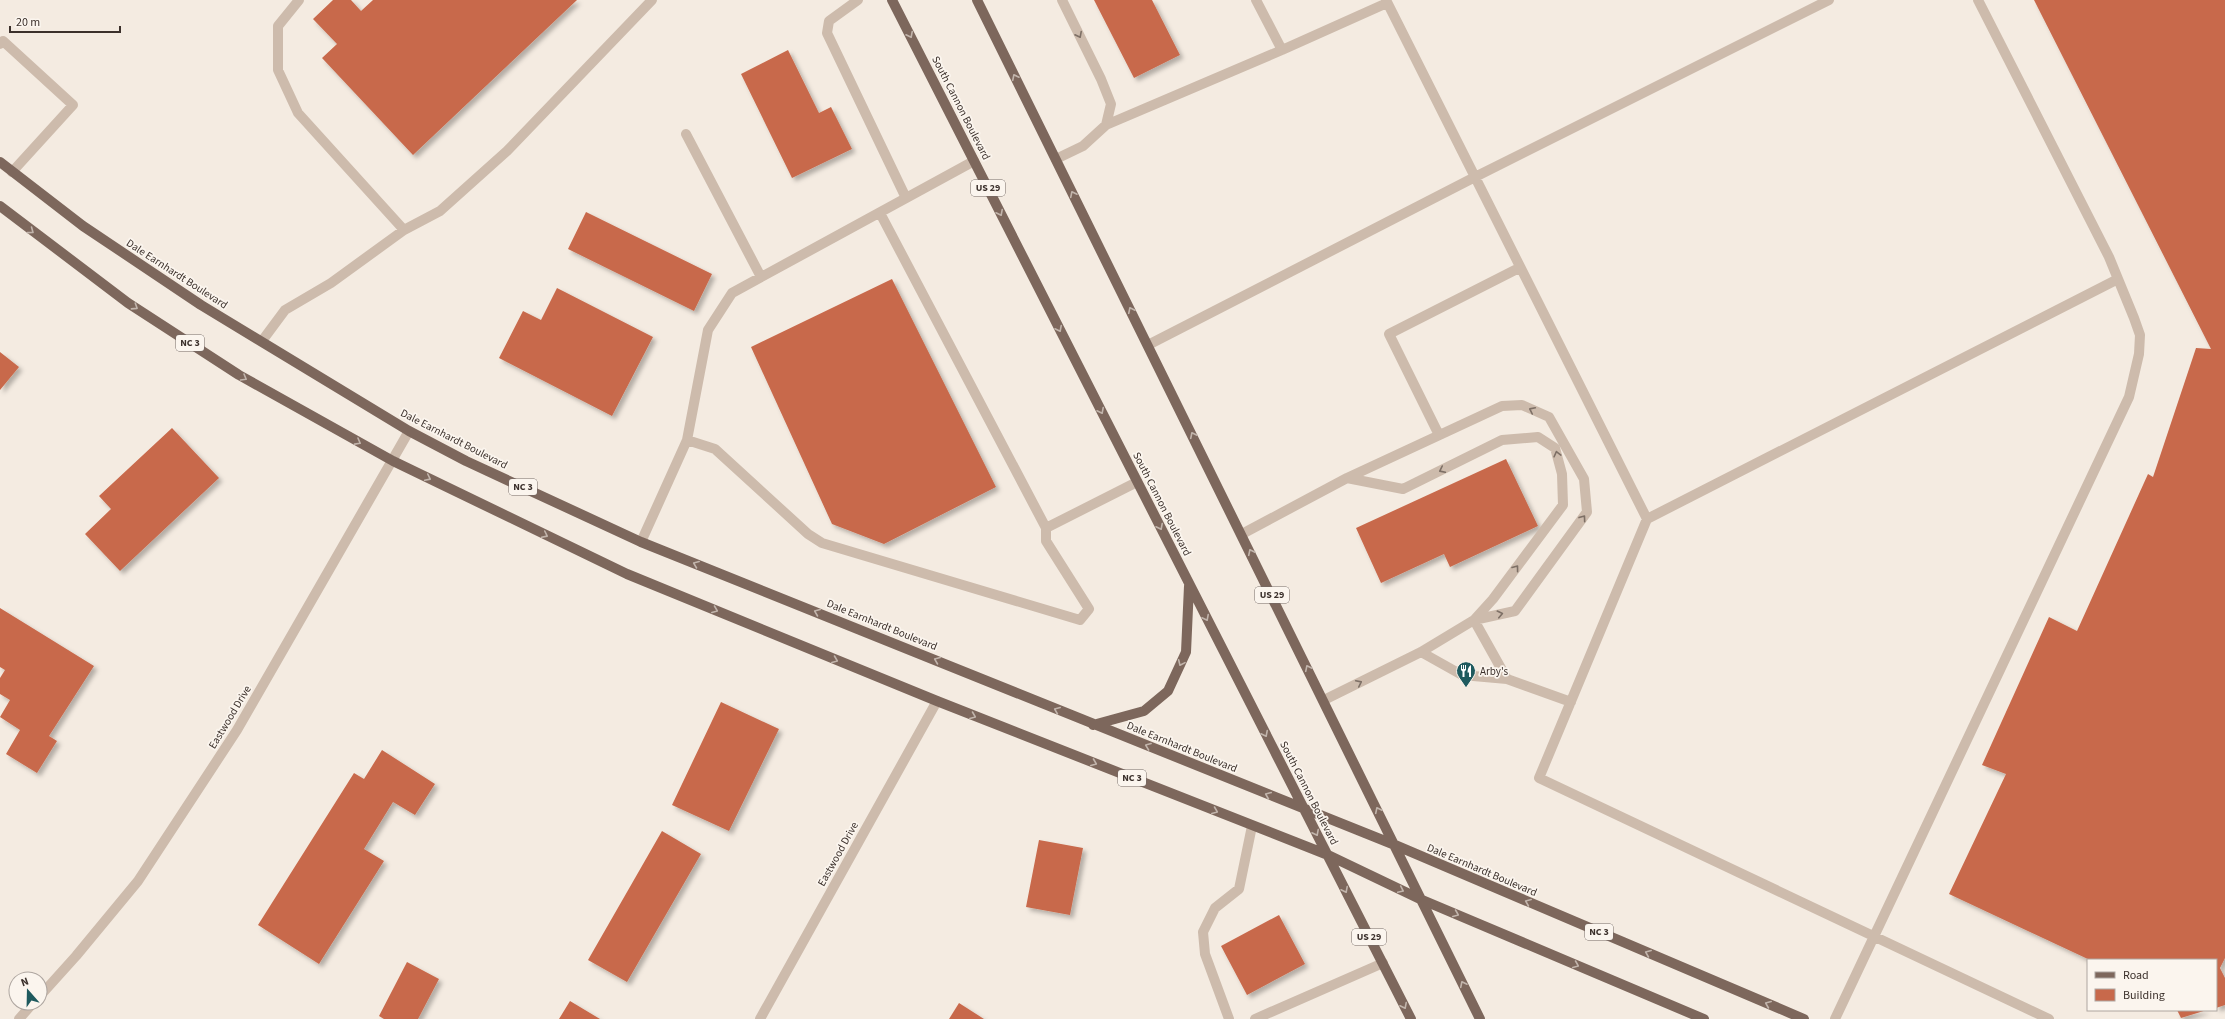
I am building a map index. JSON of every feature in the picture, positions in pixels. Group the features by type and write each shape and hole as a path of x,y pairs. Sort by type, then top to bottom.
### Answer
{"main road":[{"name":"South Cannon Boulevard","path":"892,0 1411,1019"},
{"name":"US 29","path":"977,0 1324,700 1480,1019"},
{"name":"Dale Earnhardt Boulevard","path":"0,162 90,231 201,305 409,431 466,461 642,542 1304,810 1395,845 1804,1019"},
{"name":"NC 3","path":"0,206 128,302 239,375 393,461 627,574 937,701 1328,855 1420,899 1684,1015 1704,1019"},
{"path":"1094,725 1144,712 1168,691 1186,652 1189,584"}],"street":[{"path":"299,0 278,26 278,70 298,113 404,230"},
{"path":"262,341 285,310 332,283 404,230 440,211 507,151 652,0"},
{"path":"858,0 829,21 827,32 906,198"},
{"path":"1062,0 1101,79 1111,104 1106,125"},
{"path":"1256,0 1282,50"},
{"path":"1148,345 1475,177 1829,0"},
{"path":"1835,1019 1873,935 2129,397 2138,354 2140,335 2118,279 1978,0"},
{"path":"1056,159 1083,146 1106,125 1282,50 1386,1 1519,268 1647,519"},
{"path":"0,44 3,41 73,105 12,172"},
{"path":"686,134 761,277"},
{"path":"642,542 687,440 708,330 732,293 974,161"},
{"path":"687,440 715,449 808,534 822,543 1080,620 1090,609 1046,541 1046,528 880,213"},
{"path":"1439,435 1389,334 1519,268"},
{"path":"2049,1019 1539,778 1647,519 2118,279"},
{"path":"1242,534 1347,478 1439,435 1502,406 1522,405 1549,418 1584,479 1587,512 1516,611 1474,620"},
{"name":"Eastwood Drive","path":"48,987 76,956 138,881 237,730 409,431"},
{"path":"1324,700 1421,652 1474,620 1493,599 1563,505 1562,474 1555,448 1538,437 1502,440 1403,490 1347,478"},
{"path":"1046,528 1137,482"},
{"path":"1474,620 1507,679"},
{"path":"1421,652 1462,675 1507,679 1571,702"},
{"name":"Eastwood Drive","path":"760,1019 937,701"},
{"path":"1229,1019 1206,954 1203,932 1215,908 1239,889 1252,826"},
{"path":"1255,1019 1383,963"},
{"path":"19,1019 26,1011"}],"building":[{"path":"333,0 351,0 361,11 373,0 577,0 413,155 322,58 337,44 313,19"},
{"path":"1094,0 1152,0 1180,55 1134,78"},
{"path":"2034,0 2225,0 2225,958 2220,968 2225,978 2225,1005 2217,1008 2217,959 2088,959 1949,894 2006,774 1982,765 2049,617 2077,631 2148,474 2153,477 2196,348 2211,349"},
{"path":"788,50 819,113 831,107 852,149 792,178 741,74"},
{"path":"586,212 712,274 694,311 568,249"},
{"path":"892,279 996,487 884,544 832,524 751,347"},
{"path":"557,288 653,337 612,416 499,358 523,311 541,320"},
{"path":"0,352 19,367 0,390"},
{"path":"172,428 219,478 120,571 85,534 111,509 99,496"},
{"path":"1506,459 1538,526 1450,567 1444,554 1381,583 1356,528"},
{"path":"0,608 94,666 49,736 57,741 37,773 6,754 20,730 0,717 10,700 0,694 0,678 5,670 0,667"},
{"path":"721,702 779,729 729,831 672,805"},
{"path":"382,750 435,784 415,815 393,802 364,849 384,861 319,964 258,925 354,773 364,779"},
{"path":"662,831 701,854 627,982 588,960"},
{"path":"1039,840 1083,848 1070,915 1026,907"},
{"path":"1279,915 1305,964 1247,995 1221,946"},
{"path":"407,962 439,979 418,1019 384,1019 379,1016"},
{"path":"570,1001 600,1019 559,1019"},
{"path":"959,1003 984,1019 949,1019"},
{"path":"2178,1011 2204,1011 2181,1018"}],"place":[{"name":"Arby's","path":"1466,688"}]}
